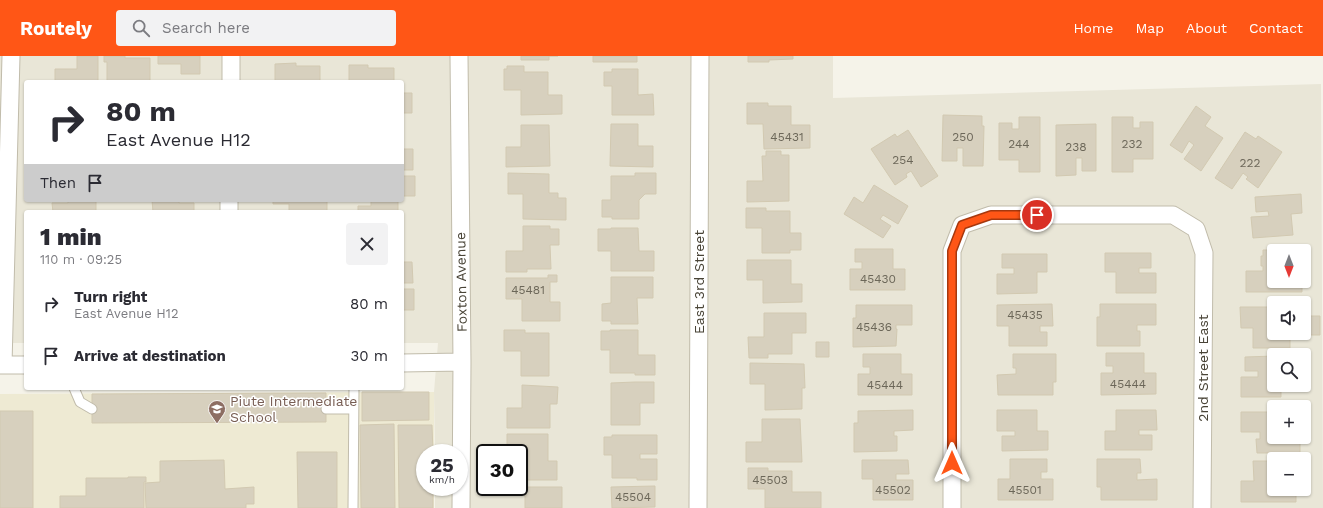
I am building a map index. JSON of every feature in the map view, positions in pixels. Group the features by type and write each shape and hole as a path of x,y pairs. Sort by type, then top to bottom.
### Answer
{"street":[{"path":"11,56 2,365 24,365"},
{"path":"231,56 231,80"},
{"name":"Foxton Avenue","path":"459,56 462,362 461,508"},
{"name":"East 3rd Street","path":"698,508 700,56"},
{"name":"2nd Street East","path":"952,508 952,251 962,225 991,215 1173,215 1196,229 1204,253 1202,508"},
{"path":"404,363 462,362"}],"lane":[{"path":"75,390 80,402 92,409"},
{"path":"353,508 354,390"},
{"path":"326,409 353,409"}],"shaded area":[{"path":"0,56 833,56 833,98 1321,84 1323,508 435,508 435,496 468,496 468,444 435,444 434,392 438,343 404,343 404,210 24,210 24,343 0,343"},
{"name":"Piute Intermediate School","path":"434,392 434,444 416,444 416,496 434,496 434,508 0,508 0,394"}],"building":[{"path":"77,56 98,56 98,80 55,80 55,69 77,69"},
{"path":"104,56 150,58 150,80 107,80 107,62 104,62"},
{"path":"158,56 200,56 200,74 181,74 181,64 158,64"},
{"path":"521,56 549,56 549,60 521,60"},
{"path":"593,56 637,56 637,62 593,62"},
{"path":"748,56 793,56 793,59 769,60 769,62 748,62"},
{"path":"296,63 296,66 320,66 320,80 275,80 275,64"},
{"path":"349,65 368,65 368,68 394,68 394,80 349,80"},
{"path":"507,66 524,66 524,72 548,72 548,95 562,95 562,114 521,115 521,90 504,90 504,69 507,69"},
{"path":"612,69 638,69 638,95 653,94 654,115 612,115 612,86 604,86 604,72 612,72"},
{"path":"404,93 412,93 412,113 404,113"},
{"path":"747,103 768,103 768,106 791,106 791,125 810,125 810,148 764,149 763,124 747,124"},
{"path":"1196,106 1211,117 1205,126 1223,138 1201,171 1184,159 1194,145 1189,141 1182,153 1170,145"},
{"path":"943,115 982,116 982,126 984,126 983,166 963,166 963,148 957,148 957,161 942,161"},
{"path":"1019,117 1040,117 1040,172 1019,172 1019,160 999,160 999,123 1012,123 1012,129 1019,129"},
{"path":"1112,117 1133,117 1133,128 1140,128 1140,122 1153,122 1153,159 1133,159 1133,172 1112,172"},
{"path":"611,124 638,124 638,146 653,146 653,167 610,166"},
{"path":"1096,124 1096,171 1082,171 1082,158 1076,158 1076,175 1056,176 1056,125"},
{"path":"521,125 549,125 550,166 506,167 506,147 521,147"},
{"path":"908,130 938,176 921,187 911,171 906,174 907,177 895,185 871,149 895,134 897,137"},
{"path":"1245,132 1256,139 1258,136 1282,152 1258,188 1246,179 1248,177 1243,173 1232,189 1215,178"},
{"path":"404,149 413,149 413,170 404,170"},
{"path":"766,151 781,151 781,155 789,155 789,201 747,202 747,181 763,181 762,156 766,156"},
{"path":"508,173 549,174 549,193 558,193 558,198 566,198 566,220 523,219 523,194 508,194"},
{"path":"635,173 656,173 656,194 645,194 639,200 639,219 612,219 612,217 602,217 602,200 611,200 611,176 635,176"},
{"path":"404,176 415,176 415,196 404,196"},
{"path":"874,185 908,206 898,224 883,215 880,219 891,226 883,238 844,214 854,197 863,203"},
{"path":"1301,194 1302,213 1291,214 1293,235 1253,238 1251,217 1269,216 1268,211 1256,212 1255,197"},
{"path":"96,202 96,210 53,210 52,203"},
{"path":"152,202 194,203 194,210 153,210"},
{"path":"273,202 327,202 327,210 289,210 289,204 273,204"},
{"path":"371,202 398,202 398,210 358,210 358,206 371,206"},
{"path":"746,208 766,208 766,211 790,211 790,233 801,233 801,250 790,250 790,253 762,253 762,228 746,228"},
{"path":"523,226 550,226 550,229 559,229 559,245 550,245 551,269 527,269 527,272 506,272 506,251 523,251"},
{"path":"638,228 639,251 654,251 654,271 611,271 611,251 598,251 598,229"},
{"path":"855,249 893,249 893,269 905,269 905,290 850,290 850,269 862,269 862,262 855,262"},
{"path":"1263,250 1267,250 1267,288 1302,288 1302,292 1246,292 1246,271 1263,271 1263,266 1261,266 1261,256 1263,256"},
{"path":"1105,253 1151,253 1151,268 1139,268 1139,273 1156,273 1156,293 1116,293 1116,272 1105,272"},
{"path":"1002,254 1047,254 1047,272 1037,272 1037,293 997,294 997,274 1014,274 1014,268 1002,268"},
{"path":"747,260 791,260 791,284 802,284 802,302 763,303 763,280 747,280"},
{"path":"404,262 412,262 413,283 404,283"},
{"path":"548,275 557,275 557,282 550,282 550,302 560,302 560,321 522,321 522,299 506,299 506,278 548,278"},
{"path":"611,277 653,277 653,298 637,298 638,324 611,324 611,321 602,321 602,304 611,303"},
{"path":"404,289 414,289 414,310 404,310"},
{"path":"1052,304 1053,326 1040,326 1040,332 1047,332 1047,346 1009,346 1009,326 997,326 997,305"},
{"path":"1100,304 1156,304 1156,325 1137,325 1137,331 1140,331 1140,346 1097,346 1097,317 1100,317"},
{"path":"856,305 912,305 912,325 896,325 896,346 853,347 853,318 856,318"},
{"path":"1240,307 1267,307 1267,340 1290,340 1290,348 1253,348 1253,328 1241,328"},
{"path":"764,313 806,313 806,333 792,333 792,354 768,354 768,358 749,358 748,337 764,337"},
{"path":"1311,316 1320,316 1320,335 1311,335"},
{"path":"504,330 525,330 525,333 549,333 549,376 521,376 521,351 504,351"},
{"path":"638,330 638,355 655,355 655,375 610,373 610,350 601,350 601,331"},
{"path":"816,342 829,342 829,357 816,357"},
{"path":"1106,353 1144,353 1144,373 1156,373 1156,394 1101,395 1101,373 1113,373 1113,366 1106,366"},
{"path":"863,354 901,354 901,374 912,374 912,395 858,395 858,374 870,374 870,367 863,367"},
{"path":"1013,354 1056,354 1056,382 1053,382 1053,395 998,395 997,375 1016,374 1016,368 1013,368"},
{"path":"1267,356 1267,392 1281,392 1281,397 1241,397 1241,377 1258,377 1258,371 1245,371 1245,357"},
{"path":"750,363 804,364 805,388 802,388 802,409 765,410 765,384 750,384"},
{"path":"654,382 654,403 640,403 640,425 611,425 611,383"},
{"path":"522,385 558,387 557,404 550,404 550,428 507,428 507,408 522,408"},
{"path":"362,392 429,392 429,420 362,421"},
{"path":"326,393 326,422 92,423 92,394"},
{"path":"913,410 913,430 894,431 894,436 897,436 897,451 854,452 854,423 858,423 858,411"},
{"path":"997,410 1037,410 1037,431 1048,431 1048,450 1002,451 1002,436 1015,436 1015,431 997,431"},
{"path":"1116,410 1156,410 1157,430 1139,430 1139,435 1152,435 1152,450 1105,450 1105,431 1116,431"},
{"path":"0,411 33,411 33,508 0,508"},
{"path":"1241,412 1267,412 1267,444 1300,444 1300,452 1257,453 1256,439 1260,439 1260,432 1241,432"},
{"path":"762,419 800,419 802,462 746,462 746,442 762,442"},
{"path":"394,424 395,508 361,508 360,425"},
{"path":"398,425 432,425 433,444 416,444 416,496 433,496 433,508 399,508"},
{"path":"507,434 548,434 548,461 557,461 557,480 528,480 528,444 507,444"},
{"path":"612,435 657,435 657,454 640,454 640,459 657,459 657,480 612,478 612,455 604,455 604,437 612,437"},
{"path":"297,452 337,452 337,508 298,508"},
{"path":"1010,459 1047,459 1047,472 1041,472 1041,479 1053,479 1053,500 998,500 998,479 1010,479"},
{"path":"1097,459 1140,459 1141,473 1137,473 1137,480 1157,479 1157,500 1101,500 1101,487 1097,487"},
{"path":"224,460 225,489 254,487 254,504 246,504 246,508 146,508 145,483 160,482 160,461"},
{"path":"862,460 908,460 909,474 896,474 896,480 913,480 913,500 873,500 873,479 862,479"},
{"path":"1253,461 1267,461 1267,496 1296,496 1296,502 1241,502 1241,481 1254,481"},
{"path":"748,468 768,468 768,471 792,471 792,492 821,492 821,508 765,508 765,489 748,489"},
{"path":"146,477 146,482 144,482 144,508 60,508 60,496 86,496 86,478"},
{"path":"655,486 655,507 612,508 611,487"},
{"path":"528,487 562,487 562,508 525,508 525,496 528,496"}],"place":[{"name":"Piute Intermediate School","path":"217,424"}],"route":[{"path":"952,463 952,251 962,225 991,215 1037,215"}]}
